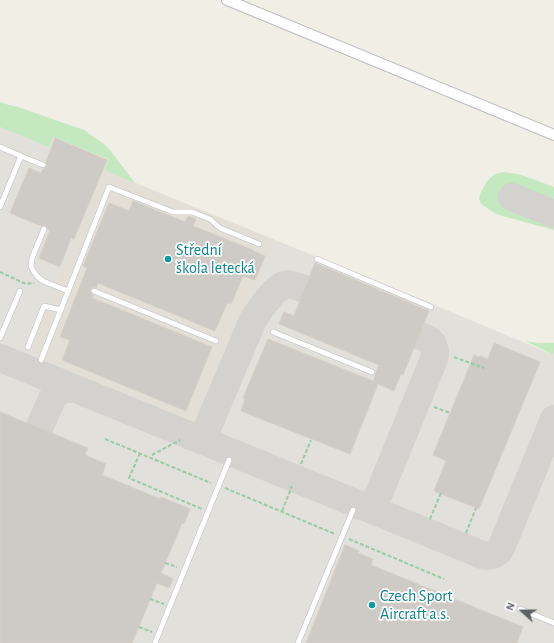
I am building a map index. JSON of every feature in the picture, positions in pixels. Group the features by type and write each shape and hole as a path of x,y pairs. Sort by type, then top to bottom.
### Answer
{"street":[{"path":"227,0 554,134"}],"lane":[{"path":"0,147 44,165"},
{"path":"0,207 21,156"},
{"path":"41,360 109,187 173,212 192,212 210,219 220,228 259,244"},
{"path":"44,229 32,258 31,266 34,272 43,281 68,291"},
{"path":"317,259 431,307"},
{"path":"94,290 216,341"},
{"path":"0,338 20,291"},
{"path":"28,347 44,306 61,310"},
{"path":"274,332 372,372"},
{"path":"154,643 229,460"},
{"path":"298,643 353,510"},
{"path":"520,609 554,623"}],"path":[{"path":"0,272 26,284 37,283"},
{"path":"454,357 484,368"},
{"path":"434,407 450,413"},
{"path":"105,439 444,579"},
{"path":"152,455 180,440"},
{"path":"301,464 311,440"},
{"path":"140,453 129,478 208,511"},
{"path":"282,512 292,486"},
{"path":"430,519 441,494"},
{"path":"466,533 476,508"},
{"path":"165,563 184,570"},
{"path":"150,598 170,606"},
{"path":"139,627 158,634"}],"shaded area":[{"path":"0,127 48,146 52,137 108,159 104,170 554,355 554,643 0,643"},
{"path":"103,170 274,240 199,424 37,358 38,354 29,350"}],"green space":[{"path":"0,102 84,130 110,150 135,183 104,170 108,159 53,137 49,147 0,127"},
{"path":"504,172 522,175 554,187 554,209 513,191 512,197 509,201 554,220 554,230 494,213 481,204 479,198 480,194 487,181 495,174"},
{"path":"525,341 554,343 554,355"}],"building":[{"path":"55,138 107,160 74,239 71,238 60,267 39,258 50,230 45,225 41,226 10,213 29,168 41,173 43,169 46,168 46,162"},
{"path":"133,201 185,222 188,216 196,219 193,226 265,256 255,280 243,276 231,304 227,303 215,331 98,283 96,288 93,287 90,289 93,295 92,298 212,347 186,411 62,360 70,340 60,337 87,268 83,266 109,203 129,211"},
{"path":"315,263 429,311 403,375 401,374 394,391 378,384 350,454 241,411 245,399 243,398 268,339 373,381 379,365 279,324 284,312 294,316"},
{"path":"494,343 540,362 479,509 434,491 446,461 433,455 474,355 488,359"},
{"path":"0,412 88,448 85,455 106,464 102,475 160,499 161,497 190,509 184,524 182,523 161,573 173,579 169,588 157,583 132,643 0,643"},
{"name":"Czech Sport Aircraft a.s.","path":"345,545 359,551 358,553 373,559 371,565 523,627 517,643 306,643"}],"taxiway":[{"path":"512,197 554,214"},
{"path":"190,436 201,435 206,431 253,320 264,304 274,292 283,285 289,284 305,289"},
{"path":"361,506 371,504 378,496 434,359 435,351 433,344 429,340 419,335"},
{"path":"0,358 485,556 493,555 501,548 554,419"},
{"path":"39,428 53,397 63,390 72,388"}],"place":[{"name":"Střední škola letecká","path":"168,259"},
{"name":"Czech Sport Aircraft a.s.","path":"372,605"}]}
